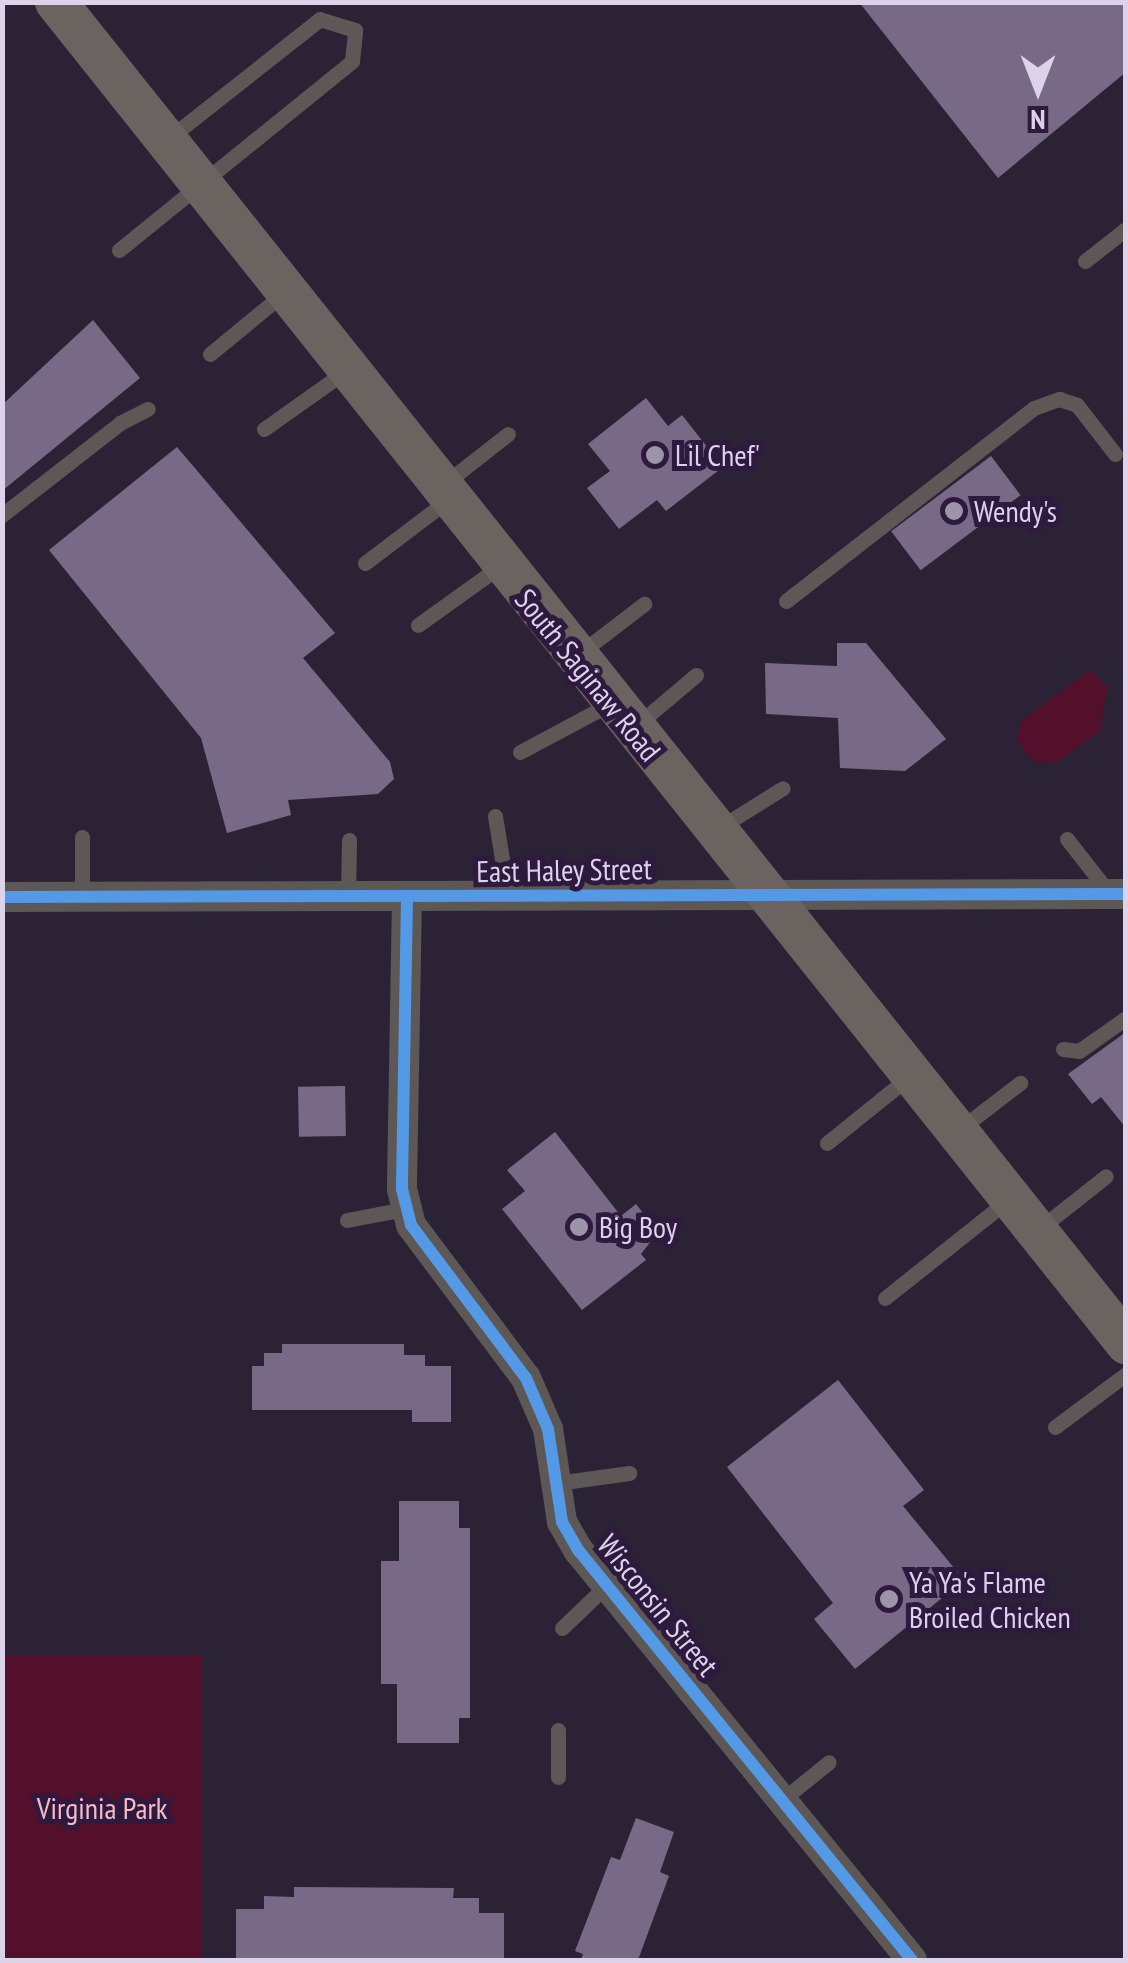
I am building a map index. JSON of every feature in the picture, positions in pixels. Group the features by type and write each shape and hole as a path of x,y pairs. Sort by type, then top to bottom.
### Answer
{"main road":[{"name":"South Saginaw Road","path":"56,2 443,495 769,893 910,1076 1126,1344"}],"street":[{"name":"East Haley Street","path":"2,897 1118,894"},
{"name":"Wisconsin Street","path":"407,897 404,1209 429,1256 526,1378 548,1429 562,1522 607,1585 912,1960"}],"lane":[{"path":"119,250 202,188 352,61 356,30 320,19 165,142"},
{"path":"1085,261 1126,229"},
{"path":"210,354 284,293"},
{"path":"264,430 346,371"},
{"path":"786,602 1034,408 1059,399 1077,406 1116,454"},
{"path":"2,515 120,423 148,410"},
{"path":"365,563 508,434"},
{"path":"418,625 500,566"},
{"path":"574,658 644,604"},
{"path":"520,752 621,717 696,675"},
{"path":"716,830 783,788"},
{"path":"495,816 508,895"},
{"path":"82,838 82,896"},
{"path":"1067,839 1118,894"},
{"path":"348,840 348,897"},
{"path":"1063,1049 1079,1051 1126,1018"},
{"path":"827,1143 910,1076"},
{"path":"955,1132 1020,1083"},
{"path":"1036,1232 1106,1176"},
{"path":"885,1298 1009,1199"},
{"path":"347,1220 404,1209"},
{"path":"1055,1428 1126,1374"},
{"path":"557,1483 629,1473"},
{"path":"562,1628 607,1585"},
{"path":"558,1730 558,1777"},
{"path":"782,1800 829,1762"}],"green space":[{"path":"1090,670 1107,687 1100,731 1058,761 1034,762 1017,741 1021,721"},
{"name":"Virginia Park","path":"3,1655 202,1655 202,1960 3,1960"}],"building":[{"path":"859,2 1126,2 1126,72 998,178"},
{"path":"93,320 140,378 2,491 2,405"},
{"name":"Lil Chef'","path":"646,398 668,426 682,415 723,467 666,511 657,500 619,529 587,488 610,471 588,444"},
{"path":"177,447 335,633 303,658 390,762 394,779 378,794 288,800 291,815 227,833 201,738 49,550"},
{"name":"Wendy's","path":"991,456 1020,495 921,570 891,531"},
{"path":"837,643 866,643 946,739 905,771 840,768 838,718 766,714 765,663 837,666"},
{"path":"1126,1032 1126,1128 1101,1097 1092,1104 1068,1074"},
{"path":"345,1086 346,1136 299,1137 298,1087"},
{"path":"555,1132 621,1216 636,1204 658,1232 641,1254 646,1260 582,1310 502,1209 525,1191 507,1170"},
{"path":"282,1344 404,1344 404,1355 425,1355 425,1366 451,1366 451,1422 412,1422 412,1410 252,1410 252,1366 264,1366 264,1353 282,1353"},
{"path":"838,1380 924,1490 903,1506 964,1580 855,1669 814,1619 833,1603 727,1467"},
{"path":"399,1501 459,1501 459,1528 470,1528 470,1718 459,1718 459,1743 397,1743 397,1684 381,1684 381,1561 399,1561"},
{"path":"636,1818 674,1832 660,1872 669,1876 638,1960 581,1960 583,1954 575,1951 611,1857 620,1860"},
{"path":"294,1887 454,1888 453,1898 479,1898 479,1913 504,1913 504,1960 236,1960 236,1909 264,1909 264,1896 294,1897"}],"cycle path":[{"path":"2,897 1126,894"},
{"path":"407,897 402,1189 411,1225 526,1378 548,1429 562,1522 579,1551 912,1960"}],"place":[{"name":"Lil Chef'","path":"655,455"},
{"name":"Wendy's","path":"954,511"},
{"name":"Big Boy","path":"579,1227"},
{"name":"Ya Ya's Flame Broiled Chicken","path":"889,1599"}]}
